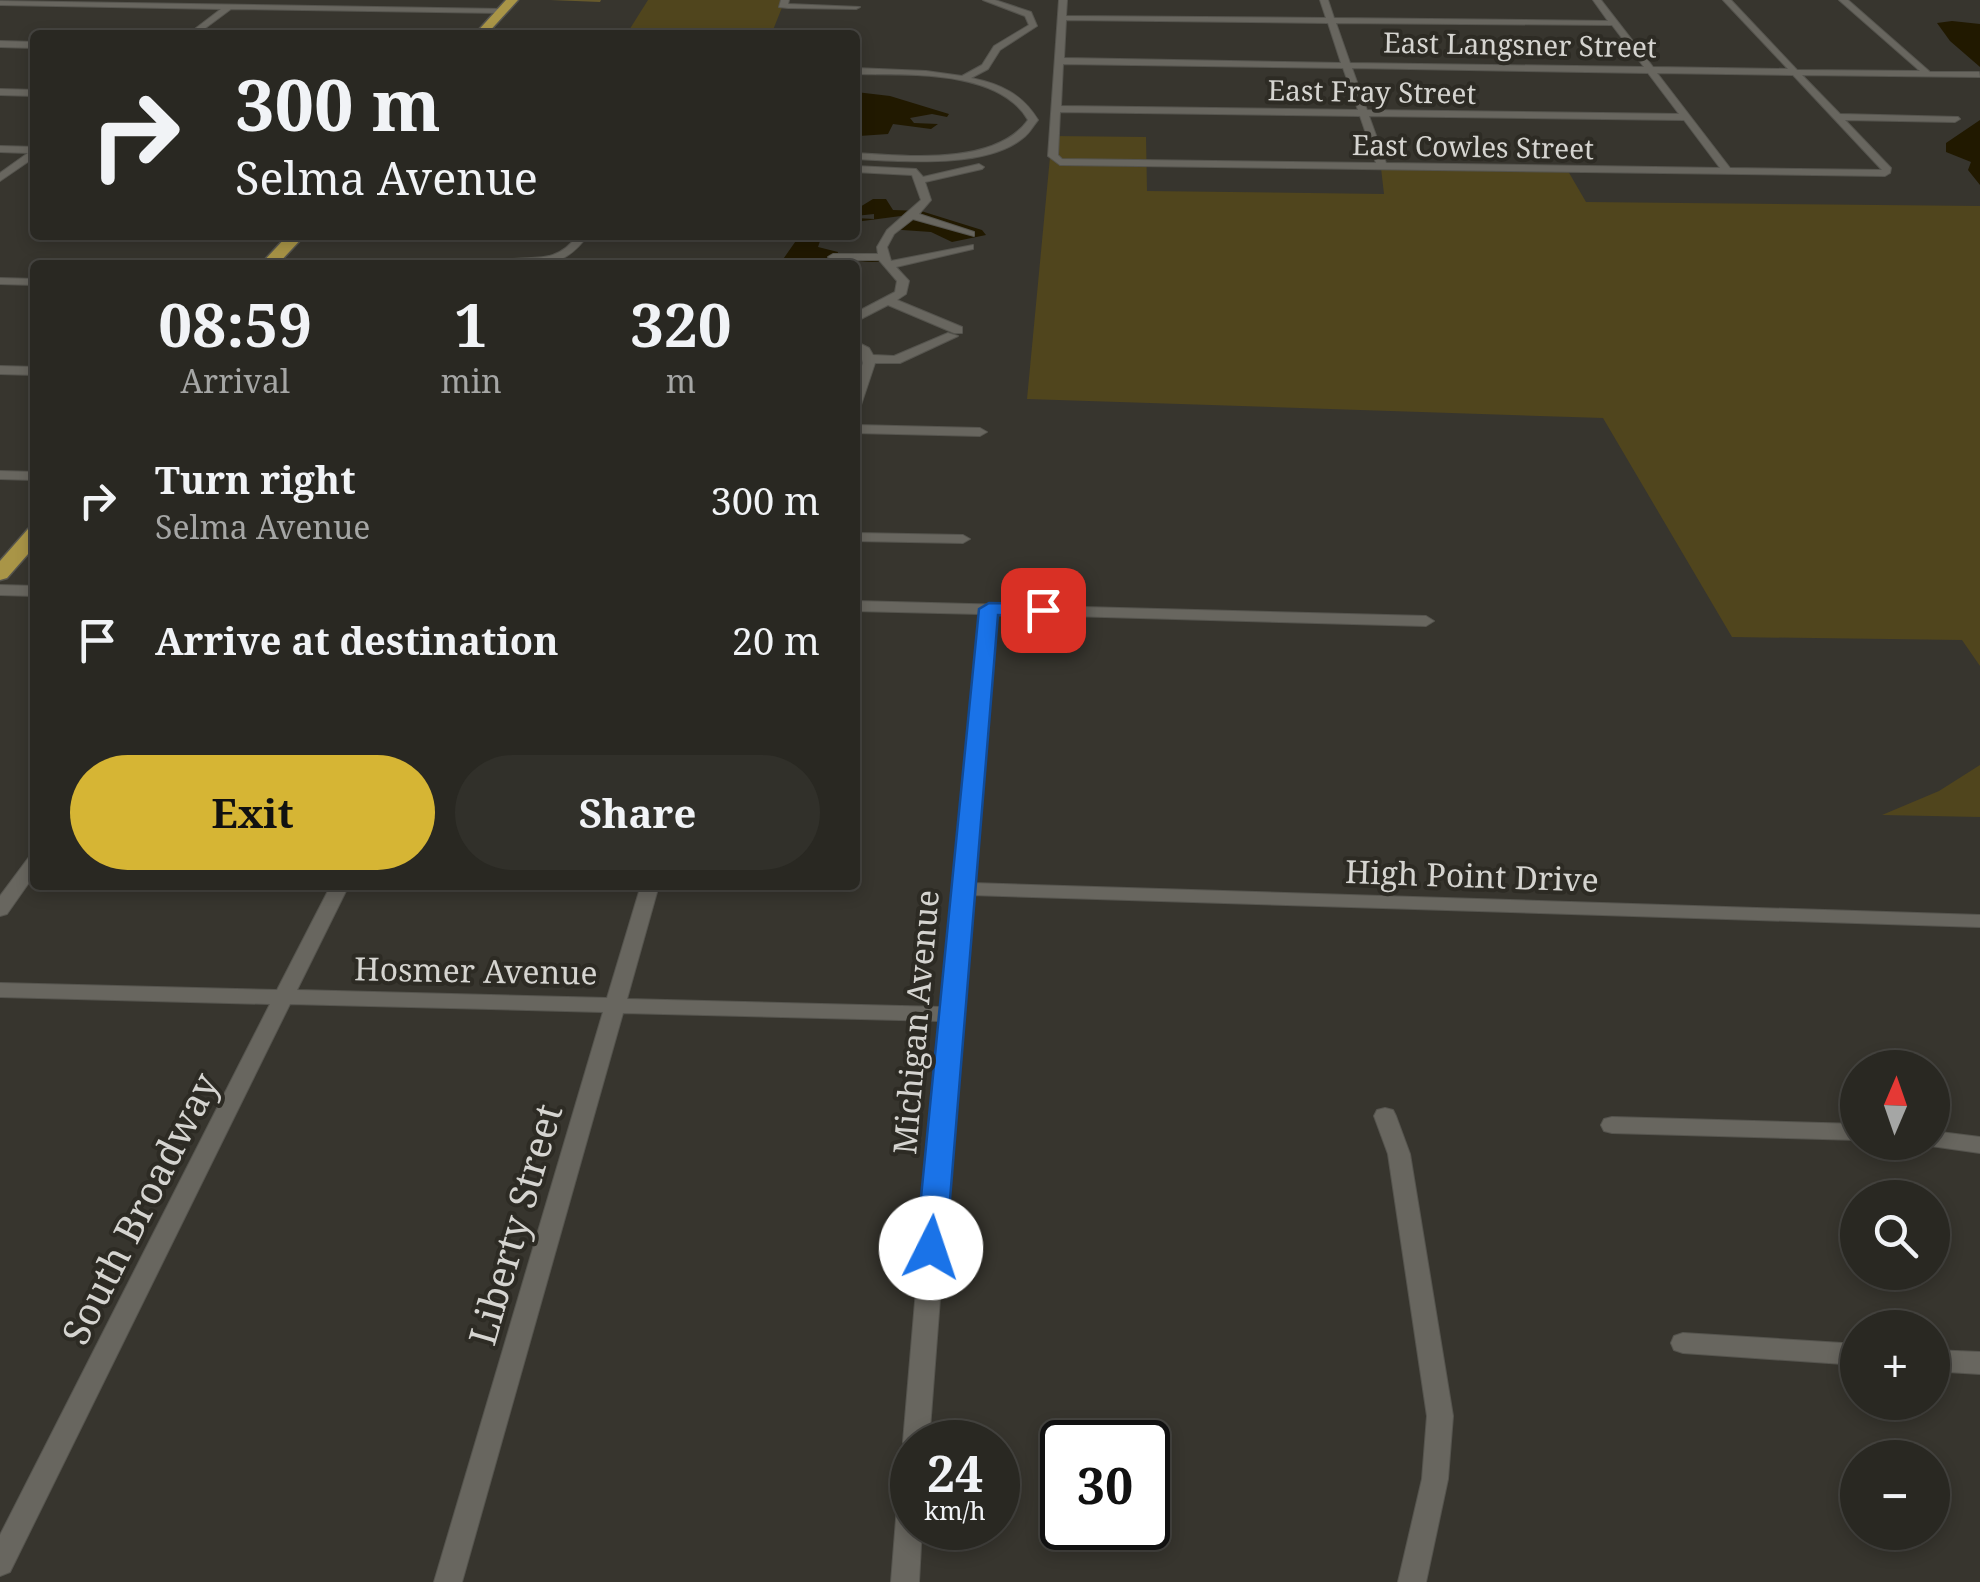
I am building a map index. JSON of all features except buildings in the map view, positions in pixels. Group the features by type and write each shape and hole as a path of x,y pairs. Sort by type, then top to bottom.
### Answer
{"main road":[{"path":"484,30 512,0"},
{"path":"273,260 293,240"},
{"path":"0,574 30,540"}],"street":[{"path":"198,30 238,0"},
{"path":"784,0 782,5 788,6 856,7"},
{"path":"963,79 986,68 996,48 1034,23 1028,14 987,0"},
{"path":"1056,109 1063,0"},
{"path":"1324,0 1382,167"},
{"path":"1596,0 1729,173"},
{"path":"1726,0 1836,117 1955,119"},
{"path":"1843,0 1927,74"},
{"path":"0,3 501,11"},
{"path":"1062,18 1614,24"},
{"path":"0,44 30,44"},
{"name":"East Langsner Street","path":"1060,61 1979,75"},
{"path":"860,71 963,79 1018,100 1032,116 1030,128 1010,144 970,154 926,158 860,156"},
{"path":"0,92 30,92"},
{"name":"East Fray Street","path":"1056,109 1686,117"},
{"name":"East Cowles Street","path":"1056,109 1053,156 1060,162 1885,173 1887,170 1836,117"},
{"path":"0,149 30,151"},
{"path":"0,178 30,155"},
{"path":"860,170 916,176 978,167"},
{"path":"860,316 900,294 903,281 886,261 882,247 888,232 926,200 916,176"},
{"path":"833,256 886,261 969,240 911,215"},
{"path":"558,260 572,253 581,240"},
{"path":"0,281 30,282"},
{"path":"868,360 896,360 955,333 889,302"},
{"path":"860,350 868,360"},
{"path":"860,388 868,360"},
{"path":"0,370 30,371"},
{"path":"860,429 980,432"},
{"path":"0,475 30,476"},
{"path":"860,537 963,539"},
{"path":"0,590 30,591"},
{"path":"860,606 1426,621"},
{"name":"Michigan Avenue","path":"918,1420 950,1014 989,609"},
{"path":"0,910 30,868"},
{"name":"South Broadway","path":"0,1563 338,890"},
{"name":"Liberty Street","path":"448,1582 648,890"},
{"name":"High Point Drive","path":"962,890 1980,921"},
{"name":"Hosmer Avenue","path":"0,990 950,1014"},
{"path":"1385,1116 1399,1154 1440,1416 1441,1445 1412,1582"},
{"path":"1612,1125 1840,1131"},
{"path":"1950,1141 1980,1145"},
{"path":"1683,1343 1840,1354"},
{"path":"1950,1361 1980,1363"},
{"path":"904,1582 907,1550"}],"shaded area":[{"path":"648,0 785,0 773,30 629,30"},
{"path":"1937,23 1980,24 1980,67 1950,41"},
{"path":"860,92 890,96 949,114 910,118 914,123 938,124 931,129 893,124 888,134 860,136"},
{"path":"1980,120 1980,185 1968,170 1971,162 1946,152 1946,143"},
{"path":"1052,136 1146,137 1147,191 1384,194 1381,168 1568,171 1586,202 1980,206 1980,666 1962,640 1732,637 1603,418 1027,399"},
{"path":"873,199 886,199 893,210 921,211 982,230 986,235 952,242 931,232 888,229 905,219 901,216 860,221 860,218 874,219 874,214 860,215 860,207"},
{"path":"796,240 820,240 818,247 838,252 837,256 879,256 883,261 828,259 782,260"},
{"path":"1980,765 1980,817 1882,815 1939,791"}],"route":[{"path":"931,1248 989,609 1043,610"}]}
